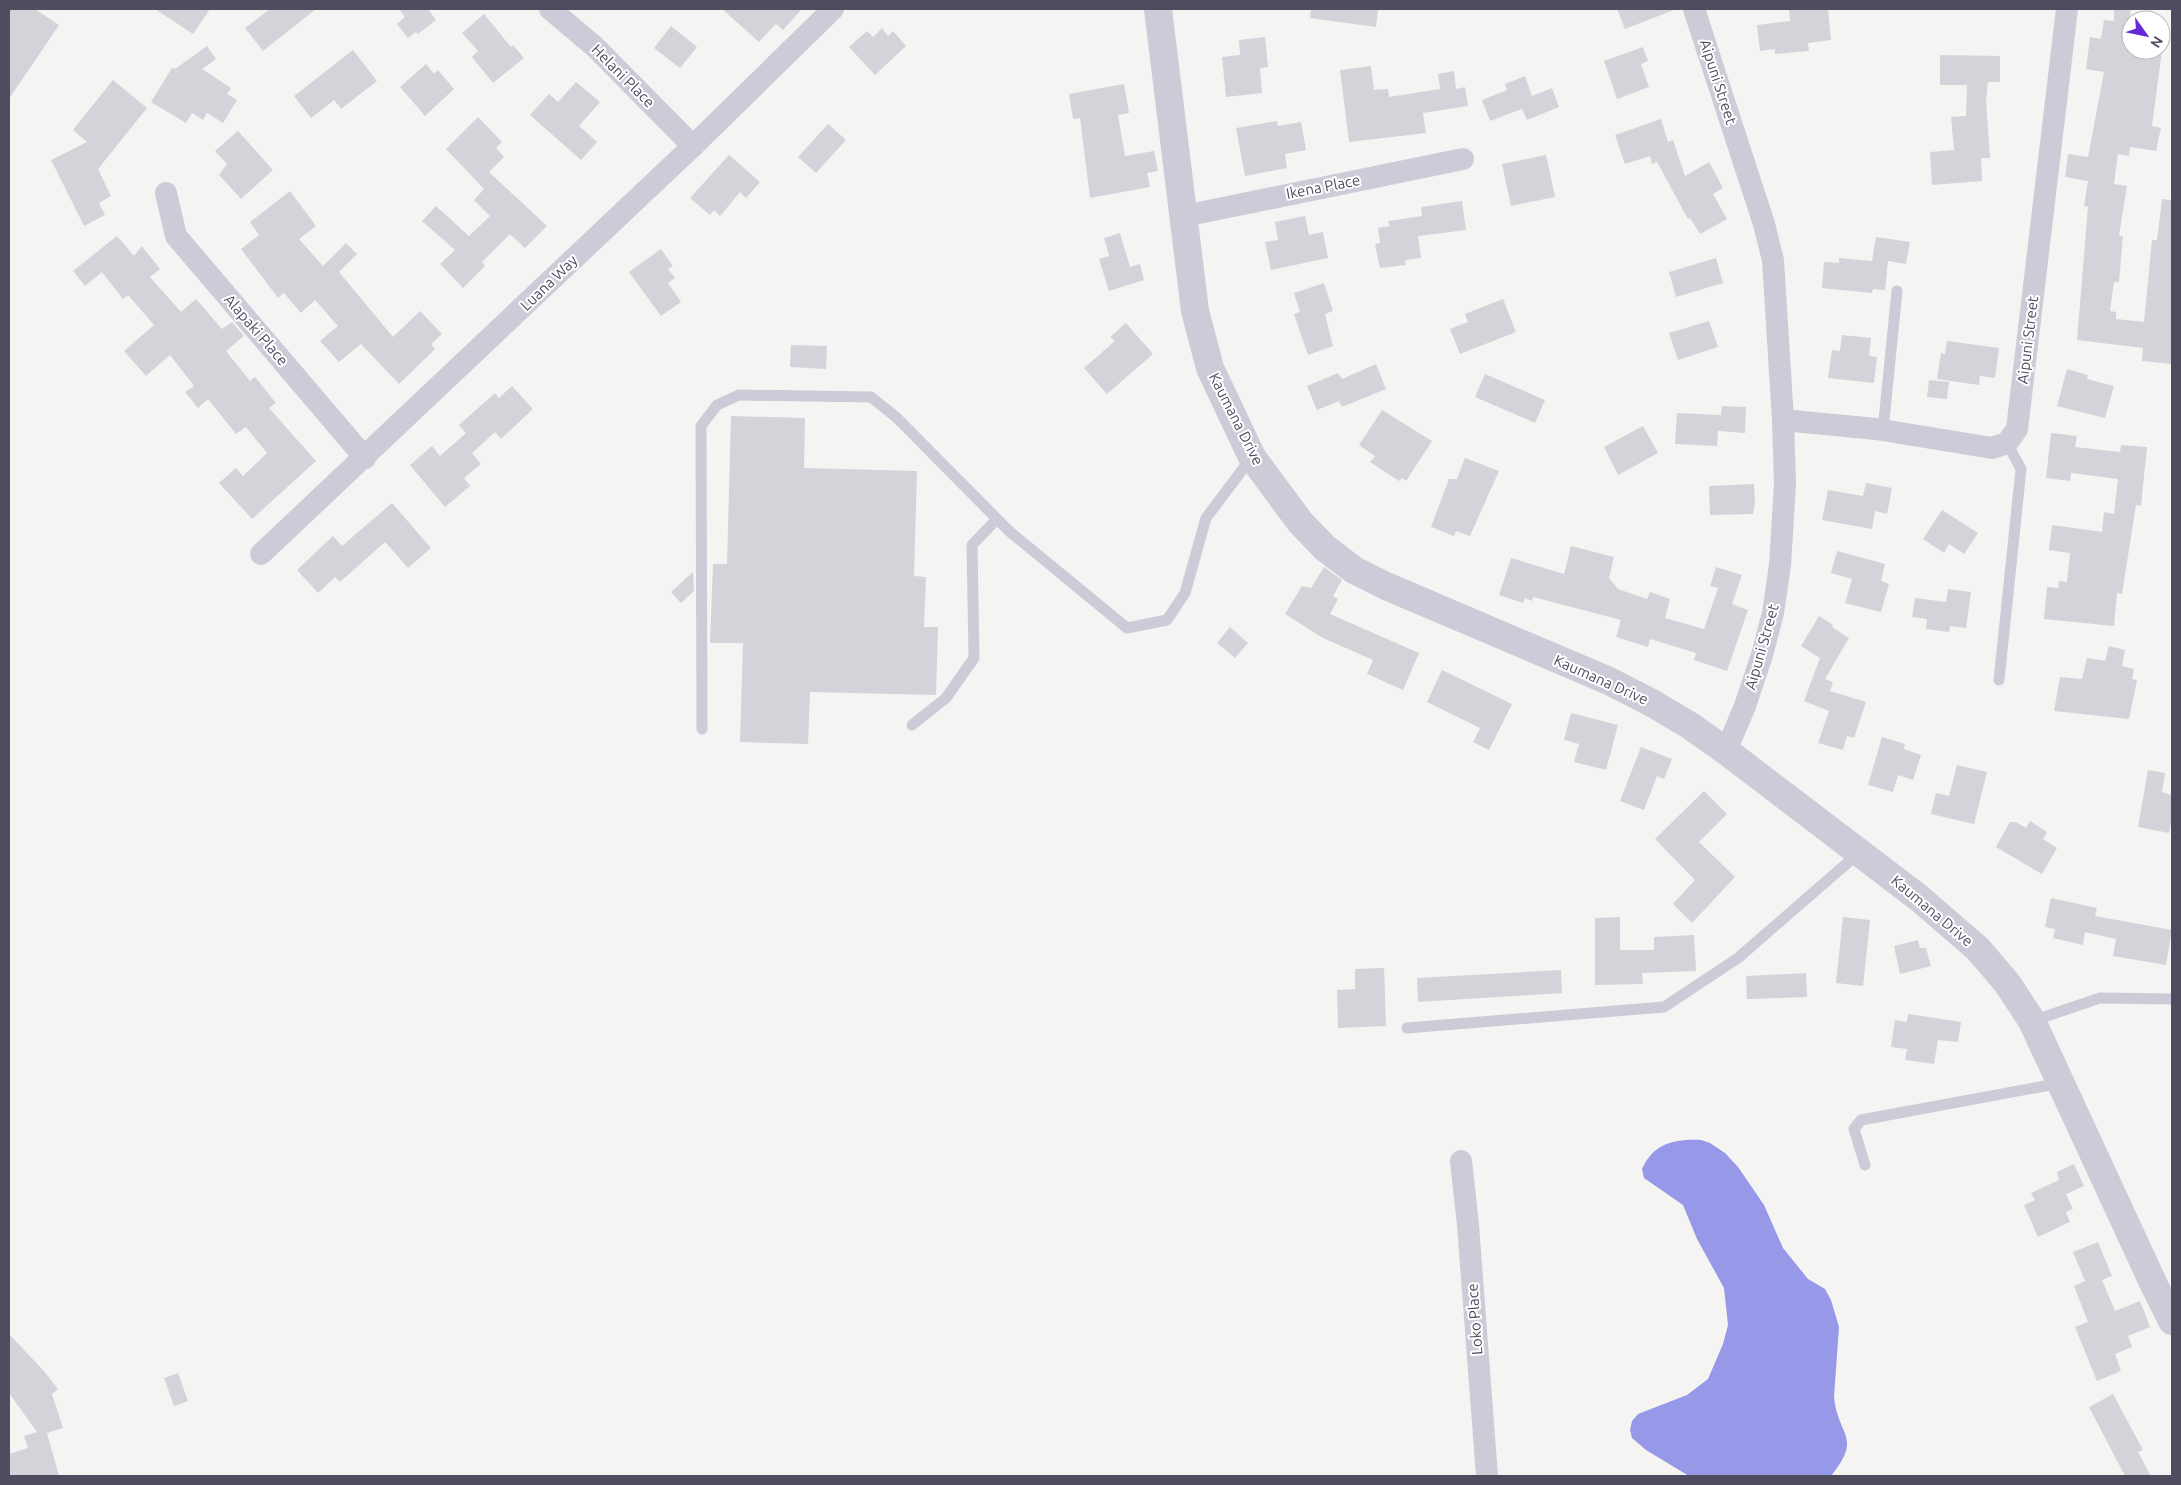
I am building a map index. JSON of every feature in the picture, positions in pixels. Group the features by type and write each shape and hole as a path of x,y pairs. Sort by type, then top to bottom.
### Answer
{"street":[{"name":"Helani Place","path":"550,9 594,46 693,146"},
{"name":"Luana Way","path":"261,554 365,458 693,146 833,9"},
{"name":"Kaumana Drive","path":"1158,9 1194,311 1210,368 1252,457 1300,522 1325,548 1354,570 1386,586 1609,682 1652,703 1726,751 1860,852 1919,898 1978,949 2007,983 2032,1021 2159,1285 2172,1320"},
{"name":"Aipuni Street","path":"1694,9 1764,224 1773,260 1784,420 1785,484 1781,556 1773,613 1745,706 1726,751"},
{"name":"Aipuni Street","path":"2007,443 2017,429 2067,9"},
{"name":"Ikena Place","path":"1184,216 1463,159"},
{"name":"Alapaki Place","path":"166,193 176,236 365,458"},
{"path":"1784,420 1883,430 1992,448 2007,443"},
{"name":"Loko Place","path":"1460,1161 1468,1225 1487,1476"}],"lane":[{"path":"1883,430 1897,291"},
{"path":"702,729 701,426 717,405 739,396 871,397 896,417 997,519 1128,628 1167,620 1185,592 1206,518 1252,457"},
{"path":"1999,680 2021,469 2007,443"},
{"path":"912,726 946,698 974,658 972,545 997,519"},
{"path":"1407,1028 1664,1007 1738,958 1860,852"},
{"path":"2032,1021 2100,998 2172,999"},
{"path":"1865,1165 1854,1129 1861,1120 2061,1083"}],"water":[{"path":"1682,1140 1701,1140 1710,1143 1725,1153 1738,1167 1764,1205 1783,1248 1808,1279 1825,1289 1831,1300 1839,1327 1834,1397 1836,1410 1846,1436 1847,1444 1846,1452 1831,1476 1689,1476 1646,1450 1632,1438 1630,1430 1632,1421 1638,1414 1687,1395 1708,1379 1723,1344 1728,1325 1724,1288 1697,1239 1683,1205 1644,1178 1642,1169 1652,1153 1666,1144"}],"building":[{"path":"9,9 35,9 59,25 9,99"},
{"path":"155,9 210,9 193,34"},
{"path":"270,9 316,9 263,51 245,28"},
{"path":"399,9 428,9 436,20 418,34 416,32 408,38 397,24 405,17"},
{"path":"722,9 802,9 783,30 776,24 759,42"},
{"path":"1311,9 1378,9 1376,27 1310,18"},
{"path":"1617,9 1674,9 1674,10 1625,29"},
{"path":"1828,9 1831,40 1808,43 1809,51 1775,54 1775,49 1760,51 1757,25 1790,21 1789,10"},
{"path":"2114,9 2131,9 2121,10 2121,60 2161,60 2152,126 2161,128 2156,151 2130,147 2129,156 2118,154 2114,184 2127,186 2119,236 2123,236 2119,282 2114,282 2110,311 2116,312 2116,319 2144,322 2152,240 2157,240 2162,199 2172,200 2172,364 2142,361 2143,348 2077,340 2088,207 2084,206 2088,181 2065,177 2068,154 2088,157 2104,72 2086,69 2090,37 2101,39 2104,20 2114,21"},
{"path":"484,14 511,47 513,45 524,58 493,83 472,57 478,51 462,33"},
{"path":"671,26 697,47 680,68 654,48"},
{"path":"882,28 888,36 893,31 906,46 875,75 849,47 867,31 873,37"},
{"path":"1265,37 1268,67 1260,68 1262,93 1226,97 1222,57 1240,55 1239,40"},
{"path":"207,46 216,59 202,69 231,88 227,94 237,100 223,123 207,113 203,120 192,113 186,123 151,102 172,68 175,69"},
{"path":"1643,47 1648,61 1641,64 1649,87 1617,99 1604,61"},
{"path":"353,50 377,81 341,109 334,100 311,118 294,96"},
{"path":"1940,55 2000,56 2000,82 1988,82 1986,101 1990,158 1981,158 1982,181 1932,185 1930,152 1954,150 1951,117 1966,116 1967,85 1940,85"},
{"path":"426,64 434,74 438,70 454,89 425,116 400,87"},
{"path":"1371,66 1374,90 1388,89 1389,97 1440,89 1438,74 1454,71 1456,89 1465,87 1468,106 1423,113 1426,133 1349,142 1340,70"},
{"path":"1525,76 1532,96 1552,88 1559,107 1527,120 1522,109 1490,121 1482,100 1507,90 1505,84"},
{"path":"113,80 147,108 98,169 111,196 99,203 105,215 84,226 51,160 87,142 73,130"},
{"path":"576,82 600,102 579,126 597,142 581,160 530,115 549,94 558,102"},
{"path":"1124,84 1129,113 1118,115 1125,156 1154,151 1158,171 1147,173 1150,187 1090,198 1080,118 1073,119 1069,94"},
{"path":"478,117 502,142 496,148 504,157 489,172 547,226 525,248 510,234 482,262 485,266 463,288 440,264 455,250 422,221 436,206 469,236 490,216 474,200 484,189 446,149"},
{"path":"1661,119 1668,142 1673,140 1685,176 1709,162 1723,188 1713,194 1727,219 1700,234 1690,218 1688,219 1657,162 1652,164 1650,156 1625,164 1615,135"},
{"path":"1277,121 1278,126 1301,122 1306,150 1285,154 1287,168 1245,176 1236,128"},
{"path":"828,124 846,140 816,173 798,157"},
{"path":"238,131 273,170 241,199 219,175 227,164 215,151"},
{"path":"729,155 760,182 746,198 740,192 720,216 714,210 710,215 690,198"},
{"path":"1546,155 1555,197 1511,206 1502,164"},
{"path":"290,191 316,226 299,239 323,266 346,243 357,254 339,272 393,337 420,311 442,334 431,344 435,349 399,384 361,344 339,362 320,341 338,326 315,300 301,313 284,293 278,298 241,249 259,235 250,222"},
{"path":"1462,201 1466,230 1418,236 1421,258 1405,260 1406,265 1380,268 1375,244 1380,243 1378,228 1390,226 1388,221 1422,216 1421,207"},
{"path":"1305,216 1309,235 1323,232 1328,258 1271,270 1265,242 1278,240 1275,222"},
{"path":"1120,233 1130,267 1140,264 1144,280 1109,291 1099,259 1109,256 1104,238"},
{"path":"117,236 134,256 142,246 160,269 150,277 181,312 196,299 222,329 232,322 244,336 226,351 250,381 255,377 276,403 269,408 316,461 252,519 219,483 236,468 243,476 267,453 246,427 236,434 208,399 198,408 185,392 194,386 170,355 146,376 124,351 154,325 128,295 123,299 102,272 85,286 73,271"},
{"path":"1876,237 1910,242 1906,264 1888,261 1885,290 1873,289 1872,293 1822,288 1824,262 1839,263 1839,258 1872,261"},
{"path":"661,249 673,266 668,269 675,278 668,283 681,302 661,316 629,272"},
{"path":"1716,258 1723,283 1676,297 1669,272"},
{"path":"1324,283 1333,311 1325,314 1333,346 1308,355 1294,314 1300,312 1294,293"},
{"path":"1503,299 1516,332 1460,354 1450,329 1468,322 1465,314"},
{"path":"1709,321 1718,347 1678,360 1669,333"},
{"path":"1126,323 1153,354 1107,394 1084,368 1115,341 1110,337"},
{"path":"1842,335 1871,338 1869,356 1877,357 1874,383 1828,378 1832,350 1840,351"},
{"path":"1947,341 1999,348 1995,378 1980,376 1979,385 1937,379 1941,353 1945,354"},
{"path":"791,345 827,346 826,369 790,367"},
{"path":"1376,364 1386,389 1342,407 1339,401 1317,410 1307,386 1338,373 1342,379"},
{"path":"2067,369 2088,375 2087,379 2114,386 2105,418 2057,406"},
{"path":"1485,374 1545,400 1535,423 1475,397"},
{"path":"1929,380 1949,382 1947,399 1927,397"},
{"path":"512,386 533,409 501,439 495,432 472,453 481,464 464,478 470,486 445,507 410,465 432,446 440,456 466,433 459,425 495,393 499,398"},
{"path":"1722,406 1746,407 1745,433 1718,431 1717,446 1675,444 1677,413 1721,415"},
{"path":"1382,410 1432,441 1406,481 1402,478 1399,481 1370,462 1375,456 1359,445"},
{"path":"731,416 805,418 804,468 917,471 914,576 926,577 924,627 938,627 936,695 810,692 808,744 740,742 743,643 710,643 713,564 727,564"},
{"path":"1643,426 1658,453 1618,475 1604,447"},
{"path":"2051,433 2077,436 2075,447 2120,452 2121,445 2147,447 2141,506 2136,505 2122,594 2117,593 2114,626 2044,619 2047,587 2058,588 2059,581 2067,582 2070,553 2049,550 2052,525 2102,532 2104,512 2114,514 2118,479 2071,473 2070,481 2046,478"},
{"path":"1465,458 1499,471 1470,536 1456,531 1454,536 1431,527 1449,479 1457,479"},
{"path":"1866,483 1892,488 1887,514 1875,511 1872,529 1822,520 1828,490 1863,496"},
{"path":"1754,484 1755,503 1753,514 1710,515 1709,486"},
{"path":"392,503 431,548 408,568 385,542 340,582 335,577 318,593 297,570 333,536 342,546"},
{"path":"1942,510 1978,533 1964,554 1949,544 1944,553 1923,539"},
{"path":"1571,546 1614,557 1609,578 1618,589 1647,599 1650,592 1670,599 1665,618 1704,629 1718,588 1710,586 1716,567 1742,575 1732,604 1748,610 1727,671 1694,660 1696,653 1650,639 1648,647 1616,637 1621,620 1533,597 1532,601 1525,598 1523,603 1499,595 1511,558 1564,574"},
{"path":"1837,551 1885,564 1881,581 1889,584 1881,612 1845,603 1852,579 1831,573"},
{"path":"1324,567 1342,580 1333,596 1338,599 1330,614 1419,653 1403,690 1367,674 1373,660 1323,638 1285,614 1302,586 1311,588"},
{"path":"693,572 694,591 681,603 671,592"},
{"path":"1948,589 1971,592 1966,628 1950,626 1949,632 1926,629 1927,619 1912,617 1915,598 1946,602"},
{"path":"1819,616 1849,638 1825,679 1833,682 1830,691 1866,702 1854,738 1847,736 1843,750 1818,743 1829,711 1804,701 1820,658 1801,646"},
{"path":"1230,627 1248,643 1235,658 1217,643"},
{"path":"2109,646 2125,650 2122,666 2134,669 2132,679 2137,680 2129,719 2054,711 2060,677 2082,679 2087,658 2105,661"},
{"path":"1442,670 1512,704 1489,750 1473,742 1480,728 1427,702"},
{"path":"1571,713 1618,725 1606,770 1574,762 1579,744 1564,740"},
{"path":"1882,737 1905,744 1904,749 1921,755 1913,780 1898,775 1893,792 1868,785"},
{"path":"1641,747 1672,759 1664,779 1657,776 1644,810 1620,801"},
{"path":"1957,765 1987,772 1974,824 1931,814 1936,793 1949,796"},
{"path":"2148,770 2165,773 2162,792 2172,795 2172,817 2169,833 2138,827"},
{"path":"1704,791 1727,814 1699,842 1735,877 1692,923 1673,904 1695,880 1655,839"},
{"path":"2030,821 2047,832 2043,839 2057,848 2042,874 1996,847 2010,822 2016,822 2026,828"},
{"path":"2051,898 2097,908 2095,916 2172,930 2166,965 2113,956 2116,939 2085,932 2083,945 2053,938 2055,929 2045,927"},
{"path":"1620,917 1620,950 1654,950 1654,937 1694,935 1696,971 1642,973 1643,984 1595,985 1595,918"},
{"path":"1843,917 1870,920 1863,986 1836,983"},
{"path":"1918,940 1920,948 1926,948 1931,966 1900,974 1894,946"},
{"path":"1384,968 1386,1026 1338,1028 1337,990 1355,989 1355,969"},
{"path":"1561,970 1562,993 1418,1002 1417,978"},
{"path":"1806,973 1807,997 1747,999 1746,976"},
{"path":"1908,1014 1961,1022 1958,1042 1938,1040 1934,1064 1905,1060 1907,1049 1891,1047 1895,1020 1907,1022"},
{"path":"2074,1164 2084,1186 2066,1194 2073,1209 2066,1212 2070,1222 2038,1237 2024,1205 2035,1200 2031,1193 2059,1180 2057,1172"},
{"path":"2098,1242 2112,1276 2102,1280 2115,1311 2140,1301 2150,1327 2128,1336 2132,1347 2115,1354 2121,1371 2097,1381 2075,1327 2088,1322 2074,1286 2085,1281 2073,1252"},
{"path":"9,1334 58,1389 52,1394 63,1428 47,1433 59,1476 9,1476 9,1454 28,1448 24,1436 37,1432 9,1393"},
{"path":"178,1373 188,1401 174,1406 164,1378"},
{"path":"2113,1394 2143,1450 2138,1452 2151,1476 2125,1476 2089,1407"}]}
